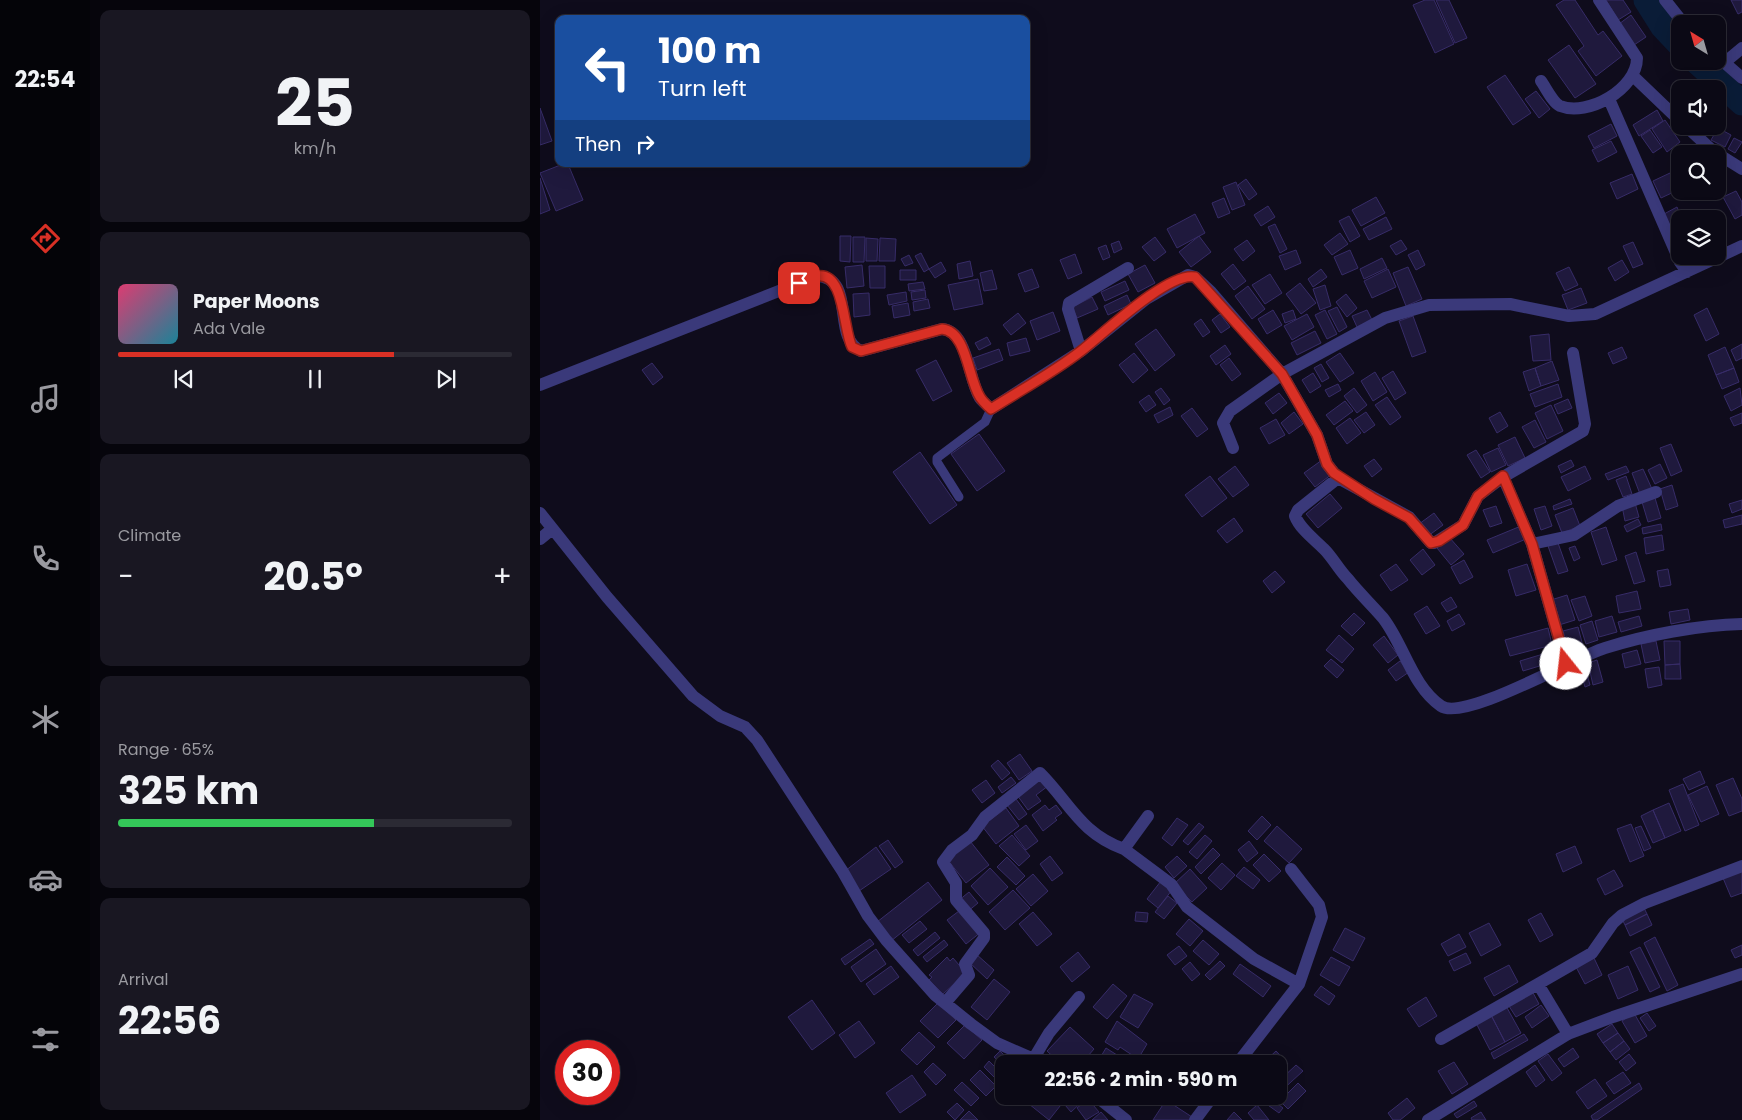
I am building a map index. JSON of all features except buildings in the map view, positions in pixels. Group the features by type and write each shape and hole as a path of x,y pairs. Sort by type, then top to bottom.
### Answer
{"street":[{"path":"1541,82 1558,105 1572,109 1609,99 1633,76 1637,68 1637,58 1599,0"},
{"path":"1665,0 1677,15"},
{"path":"1726,57 1742,48"},
{"path":"1726,64 1742,78"},
{"path":"1633,76 1671,112"},
{"path":"1609,99 1686,272"},
{"path":"1696,135 1707,145"},
{"path":"1726,159 1742,169"},
{"path":"1233,448 1222,422 1230,411 1282,374 1385,318 1429,305 1462,303 1510,304 1569,316 1595,314 1742,246"},
{"path":"1081,351 1068,309 1069,303 1128,268"},
{"path":"540,385 817,276 827,276 833,282 840,295 848,339 852,347 861,351 942,329 949,330 956,336 963,351 979,396 991,409 1081,351 1146,299 1188,275 1195,277 1210,292 1282,374 1317,435 1327,464 1338,478 1409,518 1431,543 1439,541 1463,525 1478,496 1503,476 1584,431 1573,353"},
{"path":"1503,476 1532,544 1566,664"},
{"path":"1338,478 1298,510 1295,516 1298,523 1326,551 1347,579 1384,620 1425,691 1441,707 1449,710 1477,704 1523,686 1566,664 1604,648 1644,638 1720,624 1742,624"},
{"path":"1532,544 1574,535 1618,506 1656,492"},
{"path":"540,513 551,530 607,597 694,696 720,716 744,727 757,740 868,916 886,940 945,1003 997,1043 1026,1055"},
{"path":"540,539 551,530"},
{"path":"945,1003 969,975 965,964 984,938 984,933 956,900 956,883 943,862 952,850 972,834 985,817 1040,773 1079,822 1112,844 1124,849 1171,884 1187,907 1254,960 1299,984"},
{"path":"1124,849 1148,816"},
{"path":"1441,1039 1592,953 1613,922 1622,915 1645,903 1742,866"},
{"path":"1244,1055 1299,984 1322,916 1319,905 1291,869"},
{"path":"1429,1120 1568,1034 1613,1016 1742,974"},
{"path":"1538,984 1568,1034"},
{"path":"1042,1055 1049,1033 1079,997"},
{"path":"1107,1105 1126,1120"},
{"path":"1195,1120 1206,1105"}],"lane":[{"path":"960,497 937,462 938,458 985,422 991,409"}],"waterway":[{"path":"1646,0 1663,27 1671,35"},
{"path":"1706,70 1742,103"}],"route":[{"path":"799,283 817,276 827,276 833,282 840,295 848,339 852,347 861,351 942,329 949,330 956,336 963,351 979,396 991,409 1081,351 1146,299 1180,278 1188,275 1195,277 1282,374 1317,435 1327,464 1338,478 1409,518 1431,543 1439,541 1463,525 1470,515 1478,496 1503,476 1532,544 1566,664"}]}
